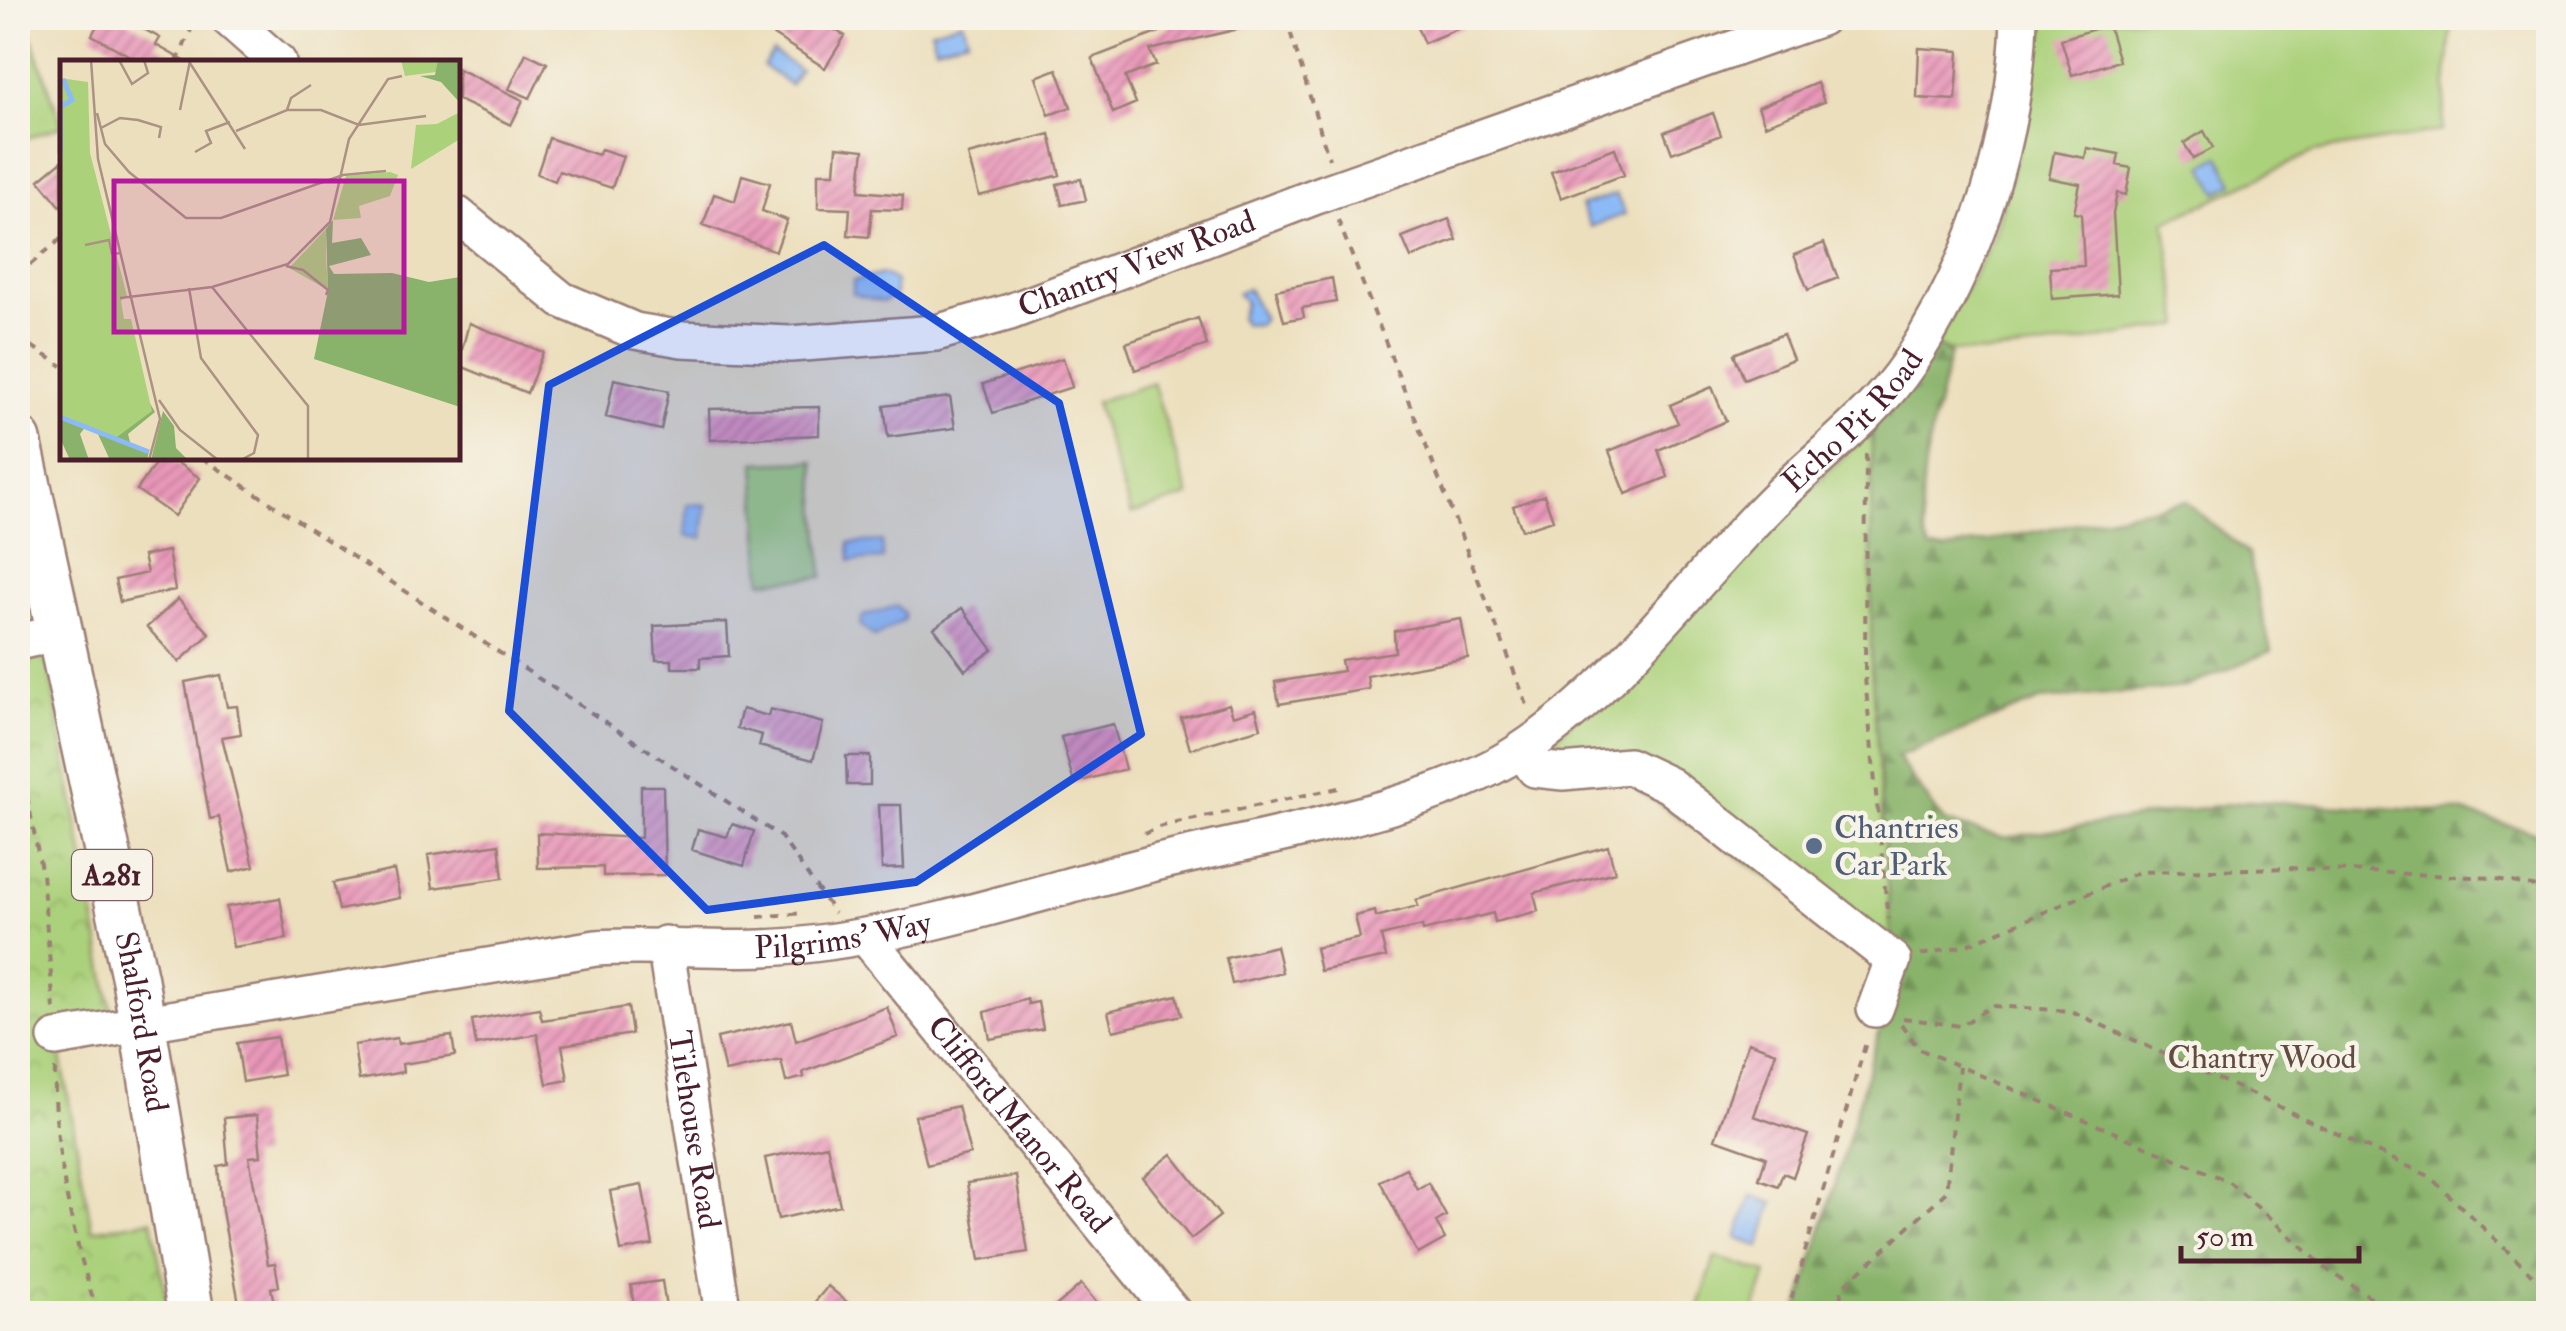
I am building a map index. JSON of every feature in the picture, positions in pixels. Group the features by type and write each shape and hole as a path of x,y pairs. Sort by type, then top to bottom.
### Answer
{"main road":[{"name":"Shalford Road","path":"18,440 38,638 144,1025 191,1314"}],"street":[{"path":"228,18 276,60"},
{"name":"Chantry View Road","path":"460,217 562,300 636,331 682,339 790,344 948,331 1010,312 1327,192 1822,18"},
{"name":"Echo Pit Road","path":"1531,744 1602,683 1776,498 1866,413 1908,364 1950,291 1972,242 2015,87 2018,18"},
{"path":"1531,744 1535,768 1563,772 1629,766 1669,785 1735,828 1857,922 1894,960 1875,1009"},
{"name":"Pilgrims' Way","path":"56,1038 520,958 666,944 756,949 850,939 1431,792 1464,782 1531,744"},
{"name":"Clifford Manor Road","path":"850,939 1174,1314"},
{"name":"Tilehouse Road","path":"666,944 723,1314"}],"path":[{"path":"179,60 196,18"},
{"path":"1286,18 1334,174 1327,192 1531,744"},
{"path":"18,275 60,240"},
{"path":"18,307 26,318 18,334 60,365"},
{"path":"1866,413 1865,678 1894,960 1967,946 2139,872 2287,868 2492,878 2548,889"},
{"path":"205,460 781,837 850,939"},
{"path":"2397,1314 2328,1270 2228,1182 2165,1157 2098,1122 1919,1049 1895,1017 1961,1026 1991,1006 2071,1011 2429,1176 2548,1290"},
{"path":"1787,1314 1875,1009"},
{"path":"1836,1314 1842,1287 1946,1192 1959,1067"}],"highlighted area":[{"path":"824,245 1059,403 1141,734 916,882 707,910 509,711 549,385"}],"green space":[{"path":"18,18 25,18 60,127 18,141"},
{"path":"2040,18 2452,18 2442,131 2314,152 2165,222 2181,325 1984,353 1935,346 1995,234 2030,102"},
{"name":"Chantry Wood","path":"1935,346 1950,353 1923,479 1924,529 1930,549 1944,550 2185,501 2248,554 2271,651 2186,687 2040,700 1897,757 1944,822 2004,838 2248,801 2460,812 2548,836 2548,1313 1797,1314 1898,967 1893,960 1871,664 1872,429"},
{"path":"1153,383 1189,496 1131,514 1095,402"},
{"path":"1872,429 1871,664 1893,960 1634,787 1608,774 1549,766 1542,750"},
{"path":"814,461 823,577 762,581 755,463"},
{"path":"18,497 113,1020 61,1057 92,1230 152,1220 169,1313 18,1313"},
{"path":"1715,1257 1767,1273 1754,1313 1697,1313"}],"water":[{"path":"963,21 968,38 936,47 931,30"},
{"path":"773,52 800,70 790,85 763,66"},
{"path":"2219,156 2234,183 2218,192 2203,166"},
{"path":"1616,194 1625,214 1591,227 1581,206"},
{"path":"882,274 895,281 895,295 883,302 853,294 853,281"},
{"path":"1248,289 1263,319 1258,325 1244,324 1240,317 1245,302 1237,293"},
{"path":"688,504 706,505 703,538 685,536"},
{"path":"882,541 883,559 850,561 849,543"},
{"path":"897,606 904,613 904,620 875,637 860,625 863,616"},
{"path":"1751,1195 1773,1203 1760,1247 1737,1238"}],"building":[{"path":"101,18 123,18 160,38 156,45 182,60 137,60 92,35"},
{"path":"782,18 815,18 845,36 825,68 772,34"},
{"path":"1168,18 1254,18 1255,25 1150,50 1156,65 1125,77 1136,103 1113,113 1092,58 1170,28"},
{"path":"1413,18 1483,18 1424,43"},
{"path":"2108,25 2119,61 2072,75 2061,39"},
{"path":"1919,48 1959,51 1956,100 1917,98"},
{"path":"526,53 547,63 530,98 509,89"},
{"path":"1057,69 1071,107 1049,115 1036,77"},
{"path":"460,70 523,100 511,125 460,101"},
{"path":"1817,83 1824,102 1765,125 1758,107"},
{"path":"1713,113 1721,135 1672,153 1664,132"},
{"path":"2204,131 2213,148 2193,159 2184,143"},
{"path":"1050,134 1060,175 979,196 968,155"},
{"path":"549,138 598,155 601,149 623,156 612,188 559,171 555,181 537,174"},
{"path":"837,147 864,150 859,191 903,195 902,210 872,209 869,237 848,235 850,209 818,208 818,173 835,173"},
{"path":"1615,148 1624,175 1561,198 1551,172"},
{"path":"2087,148 2119,154 2117,165 2131,168 2126,195 2117,193 2113,213 2118,294 2052,299 2050,268 2084,266 2081,214 2074,213 2080,184 2049,178 2054,152 2085,158"},
{"path":"60,163 60,206 39,180"},
{"path":"742,175 770,183 762,211 787,220 776,251 703,225 714,194 735,201"},
{"path":"1081,179 1086,200 1062,205 1057,184"},
{"path":"1449,219 1457,240 1411,258 1402,237"},
{"path":"1824,243 1838,278 1808,290 1794,255"},
{"path":"1332,278 1336,302 1302,308 1304,317 1284,321 1276,290"},
{"path":"1198,318 1207,345 1135,370 1126,343"},
{"path":"469,323 543,352 527,393 460,366"},
{"path":"1783,334 1793,359 1744,379 1734,354"},
{"path":"1063,358 1072,387 993,413 983,384"},
{"path":"614,379 669,391 661,430 606,417"},
{"path":"1712,387 1726,421 1658,450 1668,477 1626,494 1609,451 1678,423 1670,405"},
{"path":"950,397 955,428 888,437 884,406"},
{"path":"819,407 819,435 710,440 709,409"},
{"path":"158,460 173,460 200,478 174,516 137,490"},
{"path":"1544,495 1553,520 1522,530 1513,506"},
{"path":"168,551 175,590 120,602 115,580 147,573 143,556"},
{"path":"178,599 210,634 179,662 147,627"},
{"path":"962,608 993,650 965,670 934,628"},
{"path":"1461,619 1468,658 1367,676 1369,689 1279,704 1275,682 1343,671 1341,660 1395,652 1394,631"},
{"path":"727,622 729,656 700,658 700,668 672,668 672,660 656,660 654,626"},
{"path":"221,675 227,707 237,706 241,734 222,737 254,866 231,872 219,817 210,819 185,682"},
{"path":"1229,704 1233,716 1256,709 1261,728 1190,749 1181,718"},
{"path":"742,709 768,716 770,709 823,723 813,760 759,746 762,735 737,728"},
{"path":"1113,724 1125,769 1074,783 1061,737"},
{"path":"846,756 870,756 870,785 847,785"},
{"path":"641,786 663,786 665,875 603,876 603,867 538,868 537,833 641,838"},
{"path":"879,805 901,805 904,868 882,869"},
{"path":"732,824 754,831 744,866 692,850 698,829 727,837"},
{"path":"499,844 503,878 433,888 428,855"},
{"path":"1608,846 1615,872 1534,893 1538,911 1495,922 1493,913 1423,931 1422,926 1381,936 1386,957 1320,971 1315,948 1360,938 1355,916 1375,911 1376,917 1418,906 1416,900"},
{"path":"394,870 400,898 339,910 333,883"},
{"path":"280,898 287,939 233,947 226,907"},
{"path":"1276,946 1282,972 1232,984 1226,958"},
{"path":"1177,995 1182,1015 1113,1031 1108,1012"},
{"path":"1027,999 1028,1004 1038,1002 1043,1029 990,1039 985,1012"},
{"path":"628,1007 632,1034 562,1045 568,1080 547,1084 537,1034 476,1045 472,1020 539,1008 542,1020"},
{"path":"887,1007 898,1037 803,1072 804,1077 786,1082 781,1060 725,1072 717,1038 791,1021 796,1041"},
{"path":"452,1036 455,1056 402,1064 403,1072 359,1080 354,1045 397,1038 398,1044"},
{"path":"277,1037 283,1075 243,1082 237,1043"},
{"path":"1748,1042 1776,1052 1754,1116 1808,1135 1793,1177 1783,1173 1778,1186 1759,1179 1766,1157 1715,1139"},
{"path":"958,1106 970,1154 927,1165 915,1116"},
{"path":"257,1115 261,1156 249,1157 268,1264 275,1263 279,1286 271,1288 276,1314 241,1314 222,1211 218,1166 228,1164 224,1118"},
{"path":"827,1145 840,1205 778,1219 765,1158"},
{"path":"1172,1154 1220,1216 1191,1239 1143,1177"},
{"path":"1406,1168 1417,1189 1428,1183 1446,1216 1436,1222 1445,1239 1418,1254 1380,1181"},
{"path":"1016,1176 1028,1252 980,1260 967,1183"},
{"path":"642,1185 653,1245 621,1251 610,1191"},
{"path":"662,1281 667,1314 635,1314 631,1285"},
{"path":"1081,1284 1106,1314 1047,1314"},
{"path":"828,1286 861,1314 805,1314"}],"place":[{"name":"Chantries Car Park","path":"1814,846"}]}
